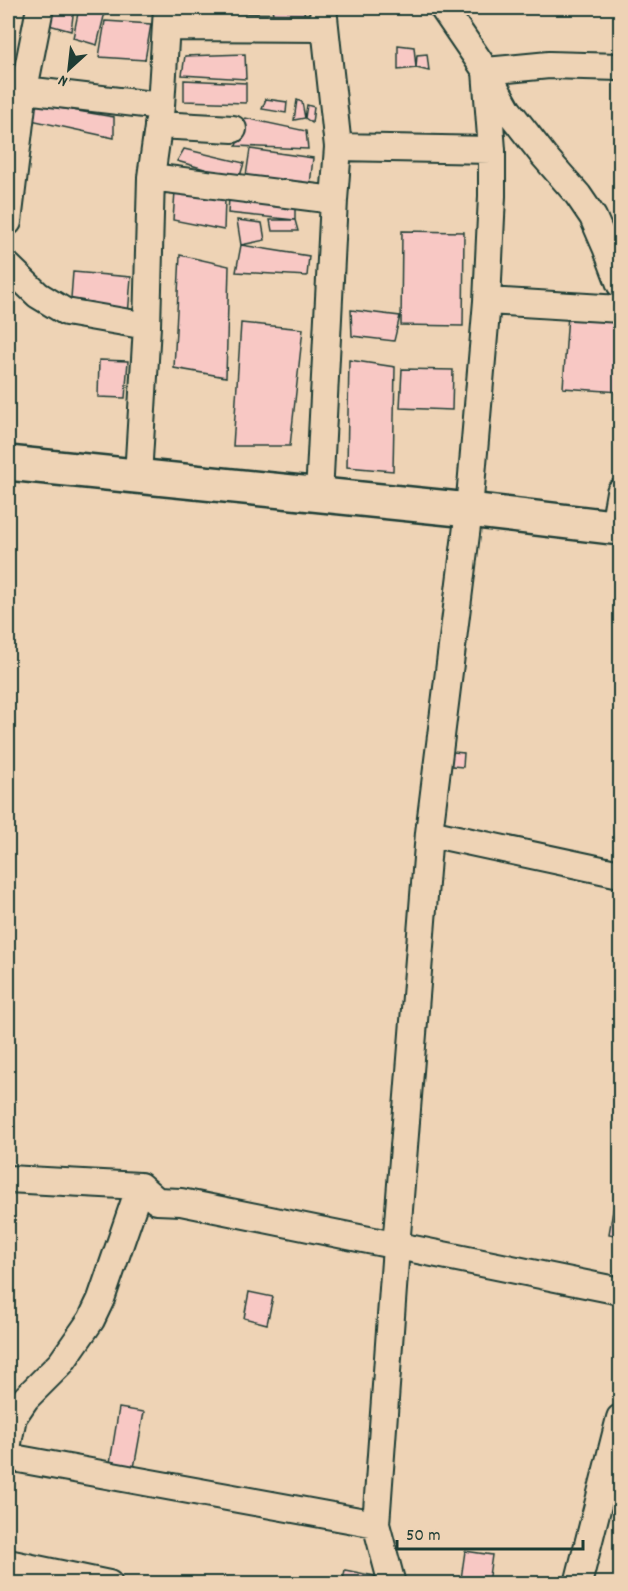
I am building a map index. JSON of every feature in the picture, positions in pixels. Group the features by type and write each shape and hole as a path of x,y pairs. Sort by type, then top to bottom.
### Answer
{"street":[{"path":"8,222 16,88 40,8"},
{"path":"443,8 486,71 508,110 578,195 592,217 621,285"},
{"path":"138,476 147,326 152,177 160,116 166,17 324,18 338,147 319,495"},
{"path":"486,71 549,65 621,68"},
{"path":"392,1584 376,1524 429,833 469,510 487,301 492,150 486,71"},
{"path":"16,88 234,129"},
{"path":"338,147 492,150"},
{"path":"152,177 334,200"},
{"path":"8,267 38,295 66,312 147,326"},
{"path":"487,301 621,309"},
{"path":"8,463 469,510 617,528 621,492"},
{"path":"429,833 621,874"},
{"path":"8,1179 140,1186 157,1201 181,1202 621,1291"},
{"path":"8,1443 13,1417 26,1398 61,1363 102,1299 140,1186"},
{"path":"578,1584 621,1418"},
{"path":"8,1457 376,1524"},
{"path":"8,1563 109,1584"}],"building":[{"path":"53,8 74,8 71,31 49,25"},
{"path":"79,8 106,8 97,45 73,38"},
{"path":"272,8 305,8 304,14 273,14"},
{"path":"105,21 151,24 145,60 99,57"},
{"path":"398,45 414,47 416,68 398,70"},
{"path":"245,54 246,79 182,75 185,56"},
{"path":"427,54 429,71 416,68 417,55"},
{"path":"184,80 246,83 246,103 184,101"},
{"path":"266,99 287,102 286,113 262,109"},
{"path":"297,100 302,102 305,118 294,120"},
{"path":"35,104 114,117 114,138 31,120"},
{"path":"307,105 314,107 312,123 305,118"},
{"path":"245,118 306,131 308,149 236,146"},
{"path":"184,149 244,163 239,179 177,161"},
{"path":"250,149 313,158 310,185 246,176"},
{"path":"175,191 225,199 224,230 173,220"},
{"path":"229,198 295,204 295,220 228,213"},
{"path":"237,220 262,223 265,240 241,245"},
{"path":"270,220 295,220 298,231 272,231"},
{"path":"402,231 464,232 463,326 401,325"},
{"path":"241,245 309,256 307,276 236,272"},
{"path":"180,255 229,266 226,377 174,368"},
{"path":"73,272 131,277 128,316 70,311"},
{"path":"351,310 400,316 394,341 352,336"},
{"path":"568,314 620,318 620,392 563,388"},
{"path":"241,323 303,329 290,446 233,446"},
{"path":"99,360 128,361 125,398 98,397"},
{"path":"349,360 395,367 393,471 347,467"},
{"path":"402,369 453,370 452,410 400,408"},
{"path":"442,751 464,753 463,767 441,765"},
{"path":"614,1205 620,1206 620,1236 609,1234"},
{"path":"249,1292 273,1297 267,1324 244,1318"},
{"path":"119,1408 144,1412 134,1468 110,1463"},
{"path":"465,1551 492,1555 488,1583 461,1579"},
{"path":"345,1570 375,1576 373,1584 342,1584"}]}
